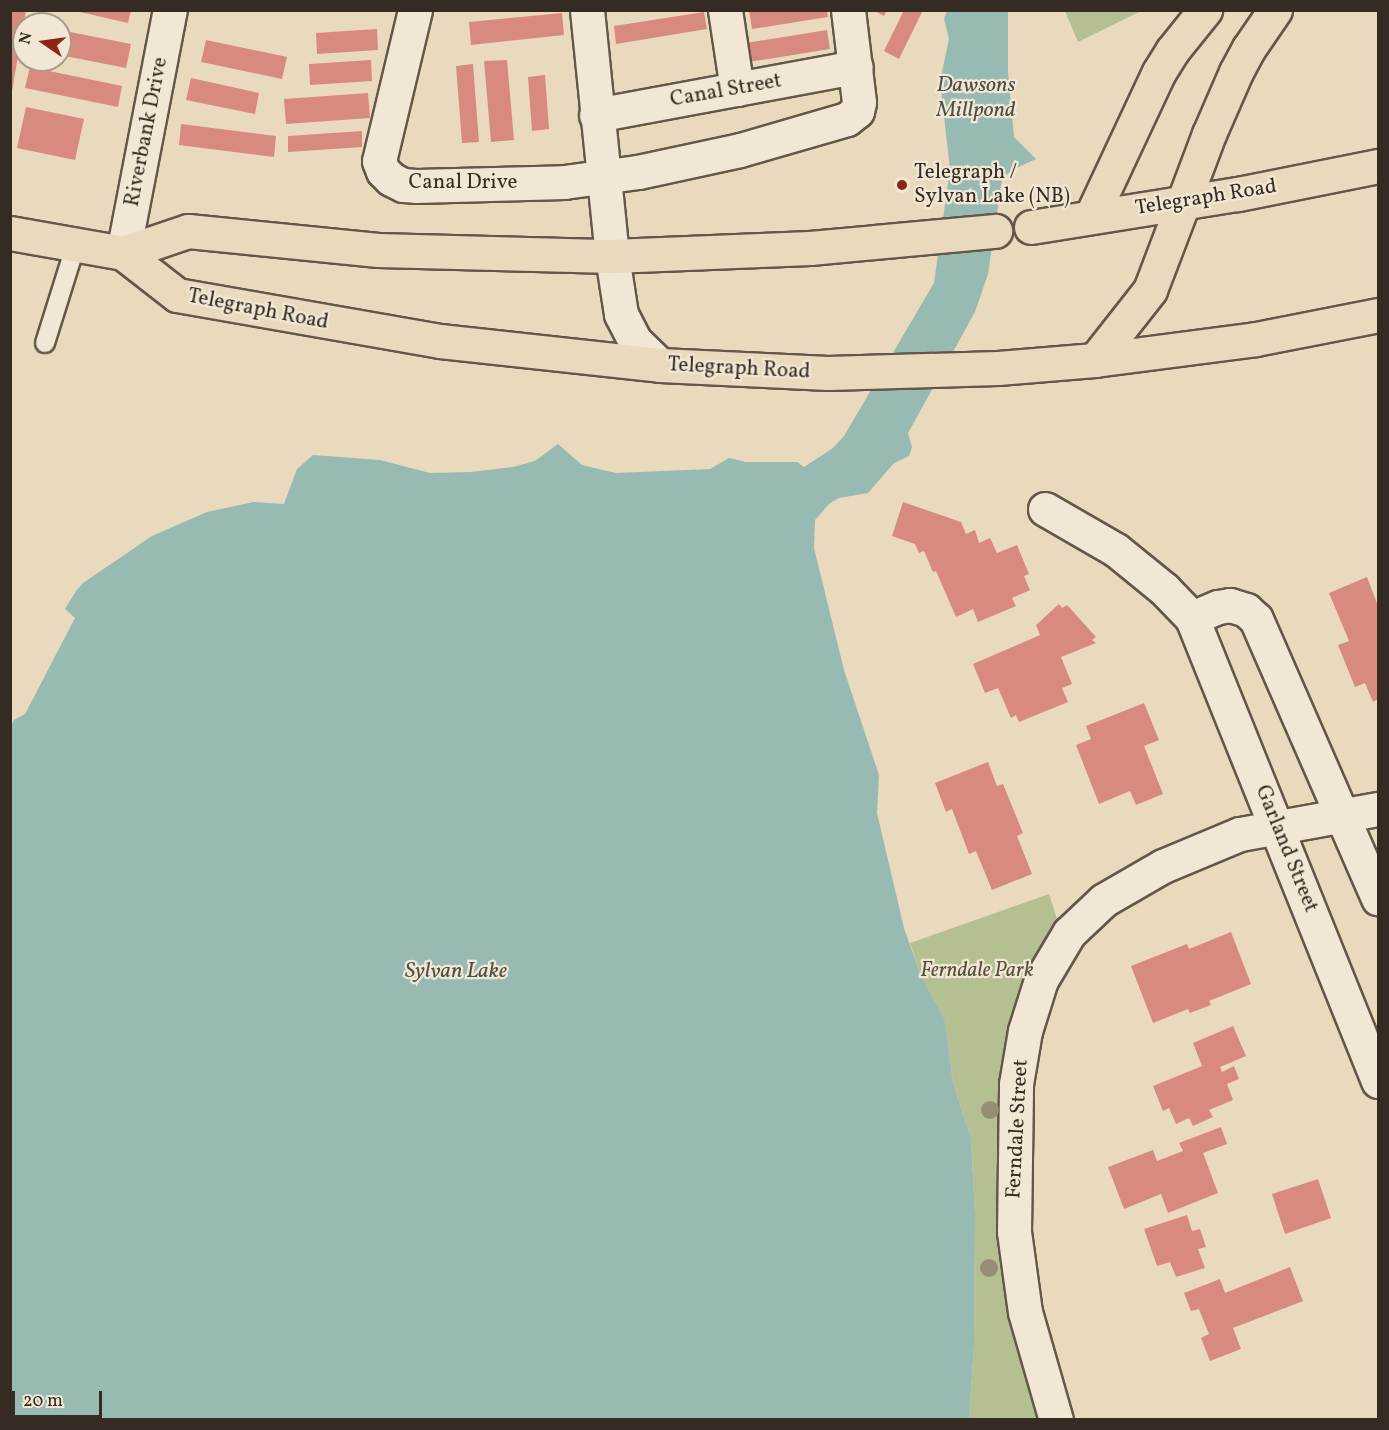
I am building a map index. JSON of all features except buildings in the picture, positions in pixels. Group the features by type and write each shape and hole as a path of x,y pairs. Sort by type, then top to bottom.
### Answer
{"main road":[{"path":"1090,217 1159,72 1172,51 1205,10"},
{"path":"1095,360 1150,290 1209,134 1236,72 1275,10"},
{"name":"Telegraph Road","path":"123,253 188,231 378,250 612,256 799,249 1031,227 1183,203 1378,166"},
{"path":"10,233 123,253"},
{"name":"Telegraph Road","path":"123,253 177,295 440,341 660,365 874,373 943,371 1095,360 1256,339 1378,315"}],"street":[{"name":"Riverbank Drive","path":"123,253 170,10"},
{"name":"Canal Drive","path":"415,10 379,161 386,175 402,185 416,186 564,182 604,176 740,150 847,119 857,111 859,102 848,10"},
{"path":"587,10 596,115 621,314 634,340 660,365"},
{"path":"725,10 737,89"},
{"name":"Canal Street","path":"596,115 856,67"},
{"name":"Garland Street","path":"1045,509 1116,550 1164,589 1192,618 1378,1081"},
{"path":"1192,618 1218,607 1230,605 1246,610 1256,619 1344,814 1378,898"},
{"name":"Ferndale Street","path":"1056,1419 1025,1312 1014,1232 1016,1084 1025,1031 1041,980 1069,933 1104,900 1163,866 1240,834 1378,809"}],"lane":[{"path":"45,343 76,244"}],"green space":[{"path":"1065,11 1141,11 1078,42"},
{"name":"Ferndale Park","path":"1049,894 1058,922 1033,961 999,1122 998,1158 998,1189 1044,1419 969,1419 974,1347 975,1213 971,1139 953,1083 945,1020 920,973 910,943"}],"water":[{"name":"Sylvan Lake","path":"947,11 1008,11 1008,72 1014,137 1036,159 1012,170 1002,179 988,274 975,312 908,433 912,447 909,456 894,463 868,493 839,498 829,504 815,520 814,548 844,670 879,775 877,813 904,928 920,973 945,1020 953,1083 971,1139 975,1213 974,1347 969,1419 11,1420 11,726 14,720 25,714 75,618 65,609 76,591 83,583 152,536 207,512 254,502 284,504 297,469 313,455 380,460 430,473 471,472 513,467 535,461 558,444 582,465 616,473 710,469 729,458 746,462 797,462 804,467 833,448 844,436 934,283 950,169 940,81 949,39 944,19"}],"place":[{"name":"Telegraph / Sylvan Lake (NB)","path":"902,185"}],"water label":[{"name":"Dawsons Millpond","path":"976,98"}]}
